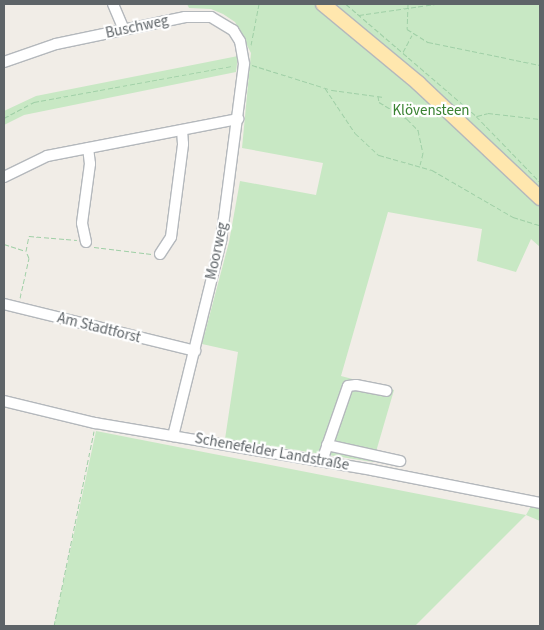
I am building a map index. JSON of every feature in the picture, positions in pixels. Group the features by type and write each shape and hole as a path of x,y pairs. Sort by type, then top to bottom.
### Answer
{"main road":[{"path":"323,4 418,83 540,198"}],"street":[{"path":"113,4 124,30"},
{"name":"Buschweg","path":"4,62 56,44 185,17 211,17 233,30 244,59"},
{"name":"Moorweg","path":"173,436 221,241 238,119 244,59"},
{"path":"4,177 34,160 238,119"},
{"path":"160,254 171,236 183,144 182,130"},
{"path":"86,242 82,223 90,164 88,148"},
{"name":"Am Stadtforst","path":"4,304 195,351"},
{"path":"322,461 348,386 356,385 386,391"},
{"name":"Schenefelder Landstraße","path":"4,401 95,423 322,461 540,503"},
{"path":"327,446 400,461"}],"path":[{"path":"244,59 250,46 259,4"},
{"path":"346,4 476,116 540,182"},
{"path":"408,4 407,29 412,35 428,42 540,66"},
{"path":"359,15 435,4"},
{"path":"402,52 412,35"},
{"path":"4,118 34,102 244,59 325,88 384,97"},
{"path":"325,88 355,133 379,155 420,166 513,217 540,225"},
{"path":"378,96 379,102 407,119 418,130 423,153 420,166"},
{"path":"476,116 488,113 540,119"},
{"path":"17,308 30,258 26,251 29,236 32,234 86,242 97,248 160,254"},
{"path":"4,244 26,251"},
{"path":"54,626 95,423"}],"green space":[{"name":"Klövensteen","path":"187,4 540,4 540,247 531,239 516,272 477,261 482,229 388,212 341,376 394,390 373,462 225,439 238,352 202,344 229,242 240,181 316,195 323,163 242,148 251,53 235,22 211,9 189,8"},
{"path":"238,56 236,72 24,115 4,125 4,111 36,96"},
{"path":"96,431 526,515 415,626 54,626"},
{"path":"531,506 540,508 540,521 526,515"}]}
